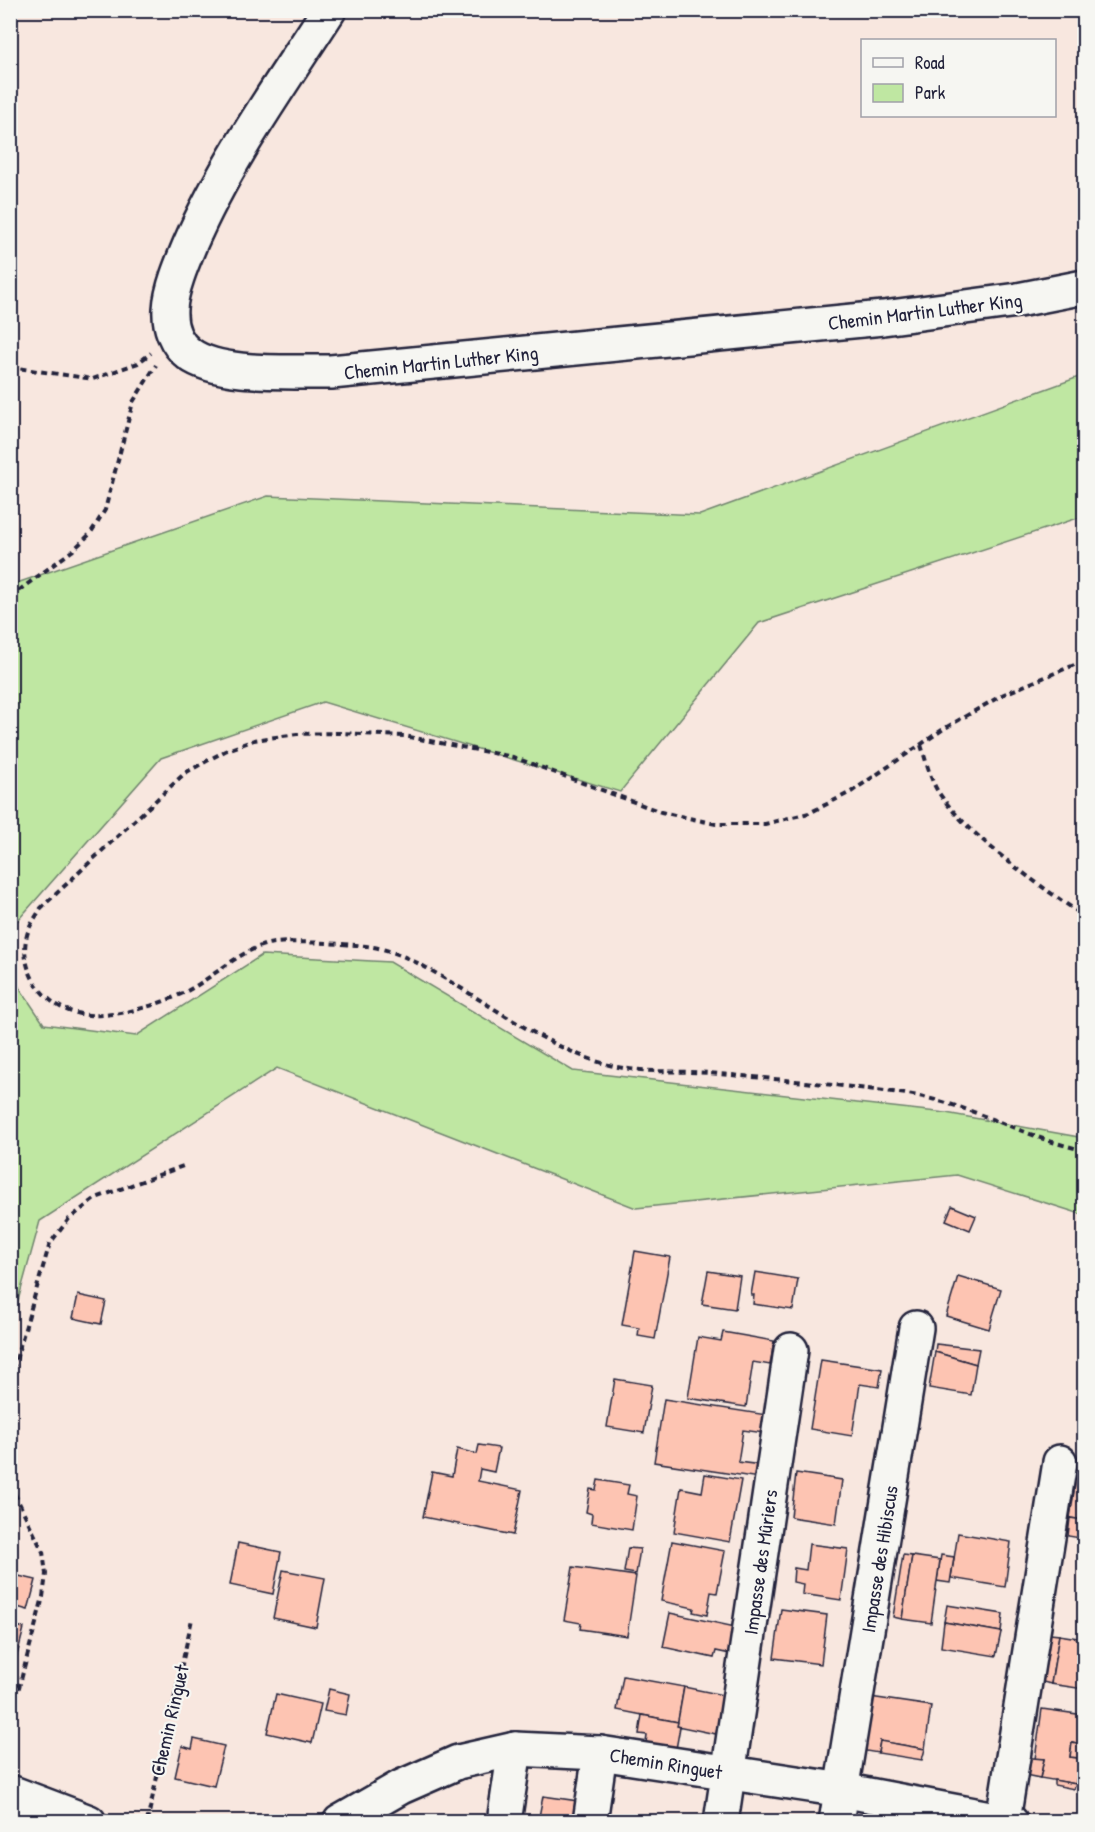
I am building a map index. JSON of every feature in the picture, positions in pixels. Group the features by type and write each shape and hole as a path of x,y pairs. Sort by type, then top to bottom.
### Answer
{"street":[{"path":"174,336 170,309 172,298 180,267 205,208 247,136 329,10"},
{"name":"Chemin Martin Luther King","path":"174,336 188,353 209,365 243,370 331,372 883,318 1018,300 1084,287"},
{"name":"Impasse des Hibiscus","path":"836,1821 915,1328"},
{"name":"Impasse des Mûriers","path":"722,1821 791,1350"},
{"name":"Chemin Ringuet","path":"340,1821 401,1787 458,1762 515,1749 600,1753 842,1790 1007,1821 1060,1462"},
{"path":"504,1821 515,1749"},
{"path":"590,1821 600,1753"},
{"path":"10,1792 89,1821"}],"path":[{"path":"10,367 93,379 138,363 174,336"},
{"path":"10,597 72,551 90,534 105,510 133,402 174,336"},
{"path":"1084,661 1004,694 945,728 851,792 809,813 765,824 716,824 661,812 513,757 404,736 340,733 297,734 254,740 225,751 184,773 41,908 29,930 25,948 27,966 37,986 52,1003 76,1014 109,1015 151,1005 186,992 265,944 366,946 388,950 421,964 560,1048 604,1064 648,1072 705,1073 910,1095 973,1111 1041,1138 1084,1151"},
{"path":"921,745 938,791 959,817 1055,897 1084,916"},
{"path":"10,1380 50,1242 69,1220 96,1198 186,1165"},
{"path":"10,1484 43,1552 46,1574 43,1597 10,1721"},
{"name":"Chemin Ringuet","path":"147,1821 192,1619"}],"green space":[{"path":"1084,375 1084,516 759,623 620,792 323,702 161,758 11,928 11,585 268,496 700,515"},
{"path":"262,955 390,962 573,1071 946,1113 1084,1138 1084,1215 957,1175 636,1208 277,1068 40,1221 11,1326 11,975 44,1024 136,1036"}],"building":[{"path":"952,1206 976,1216 970,1230 946,1220"},
{"path":"635,1251 670,1257 655,1339 638,1336 639,1328 622,1325"},
{"path":"708,1271 740,1276 735,1309 702,1304"},
{"path":"755,1272 798,1279 793,1310 753,1304 754,1295 751,1295"},
{"path":"958,1276 1001,1289 989,1329 946,1316"},
{"path":"78,1295 106,1301 101,1324 73,1318"},
{"path":"723,1332 774,1341 770,1365 753,1362 746,1407 688,1398 698,1337 721,1341"},
{"path":"936,1344 979,1349 976,1364 935,1352"},
{"path":"935,1352 976,1364 971,1395 929,1388"},
{"path":"821,1360 882,1369 879,1387 860,1384 852,1436 810,1429"},
{"path":"615,1379 652,1385 644,1433 607,1427"},
{"path":"664,1399 767,1415 764,1433 743,1430 738,1462 761,1465 759,1478 654,1462"},
{"path":"1082,1415 1084,1415 1084,1428 1079,1427"},
{"path":"479,1445 499,1448 494,1472 480,1469 478,1481 522,1490 513,1535 423,1517 432,1472 452,1476 457,1449 477,1454"},
{"path":"1078,1465 1084,1466 1084,1538 1080,1538 1083,1520 1070,1518"},
{"path":"796,1473 842,1480 836,1524 791,1517"},
{"path":"705,1474 741,1480 730,1542 674,1532 681,1488 702,1492"},
{"path":"598,1480 629,1485 627,1494 637,1496 632,1530 591,1523 592,1514 586,1512 590,1489 596,1490"},
{"path":"1070,1518 1083,1520 1080,1538 1068,1536"},
{"path":"958,1533 1011,1542 1005,1587 951,1578"},
{"path":"672,1541 725,1551 717,1593 711,1592 707,1615 693,1612 694,1608 661,1601"},
{"path":"238,1543 281,1552 273,1594 230,1585"},
{"path":"809,1544 848,1549 841,1600 802,1594 803,1584 793,1582 794,1568 806,1570"},
{"path":"628,1548 640,1549 636,1574 624,1572"},
{"path":"903,1555 912,1556 902,1619 893,1617"},
{"path":"941,1555 954,1557 950,1583 937,1581"},
{"path":"912,1556 940,1560 931,1623 902,1619"},
{"path":"573,1567 636,1576 627,1636 580,1629 581,1623 564,1620"},
{"path":"283,1570 325,1578 316,1627 273,1618"},
{"path":"10,1574 36,1580 28,1610 10,1605"},
{"path":"947,1605 1003,1614 1001,1632 944,1622"},
{"path":"781,1609 827,1615 821,1664 774,1658"},
{"path":"670,1613 740,1628 735,1655 716,1651 714,1658 663,1647"},
{"path":"944,1622 1001,1632 996,1656 941,1647"},
{"path":"10,1625 24,1628 14,1667 10,1666"},
{"path":"1050,1634 1059,1635 1051,1684 1043,1682"},
{"path":"1059,1635 1084,1639 1084,1689 1051,1684"},
{"path":"623,1676 684,1687 678,1722 617,1710"},
{"path":"684,1687 728,1696 721,1735 677,1726"},
{"path":"329,1689 350,1694 346,1715 324,1711"},
{"path":"276,1694 321,1704 312,1743 267,1733"},
{"path":"870,1697 931,1706 925,1749 880,1741 878,1753 854,1749"},
{"path":"1042,1709 1084,1715 1081,1745 1072,1743 1070,1757 1079,1758 1076,1784 1040,1778 1044,1759 1035,1759"},
{"path":"642,1715 678,1722 677,1726 680,1727 676,1749 646,1743 647,1735 639,1734"},
{"path":"1084,1723 1084,1785 1076,1784"},
{"path":"194,1739 224,1746 214,1786 175,1777 182,1746 192,1749"},
{"path":"880,1741 925,1749 922,1760 878,1753"},
{"path":"1072,1743 1081,1745 1079,1758 1070,1757"},
{"path":"1022,1757 1044,1759 1040,1778 1020,1774"},
{"path":"1054,1780 1076,1784 1074,1789 1054,1785"},
{"path":"543,1796 578,1801 575,1822 538,1822"}]}
